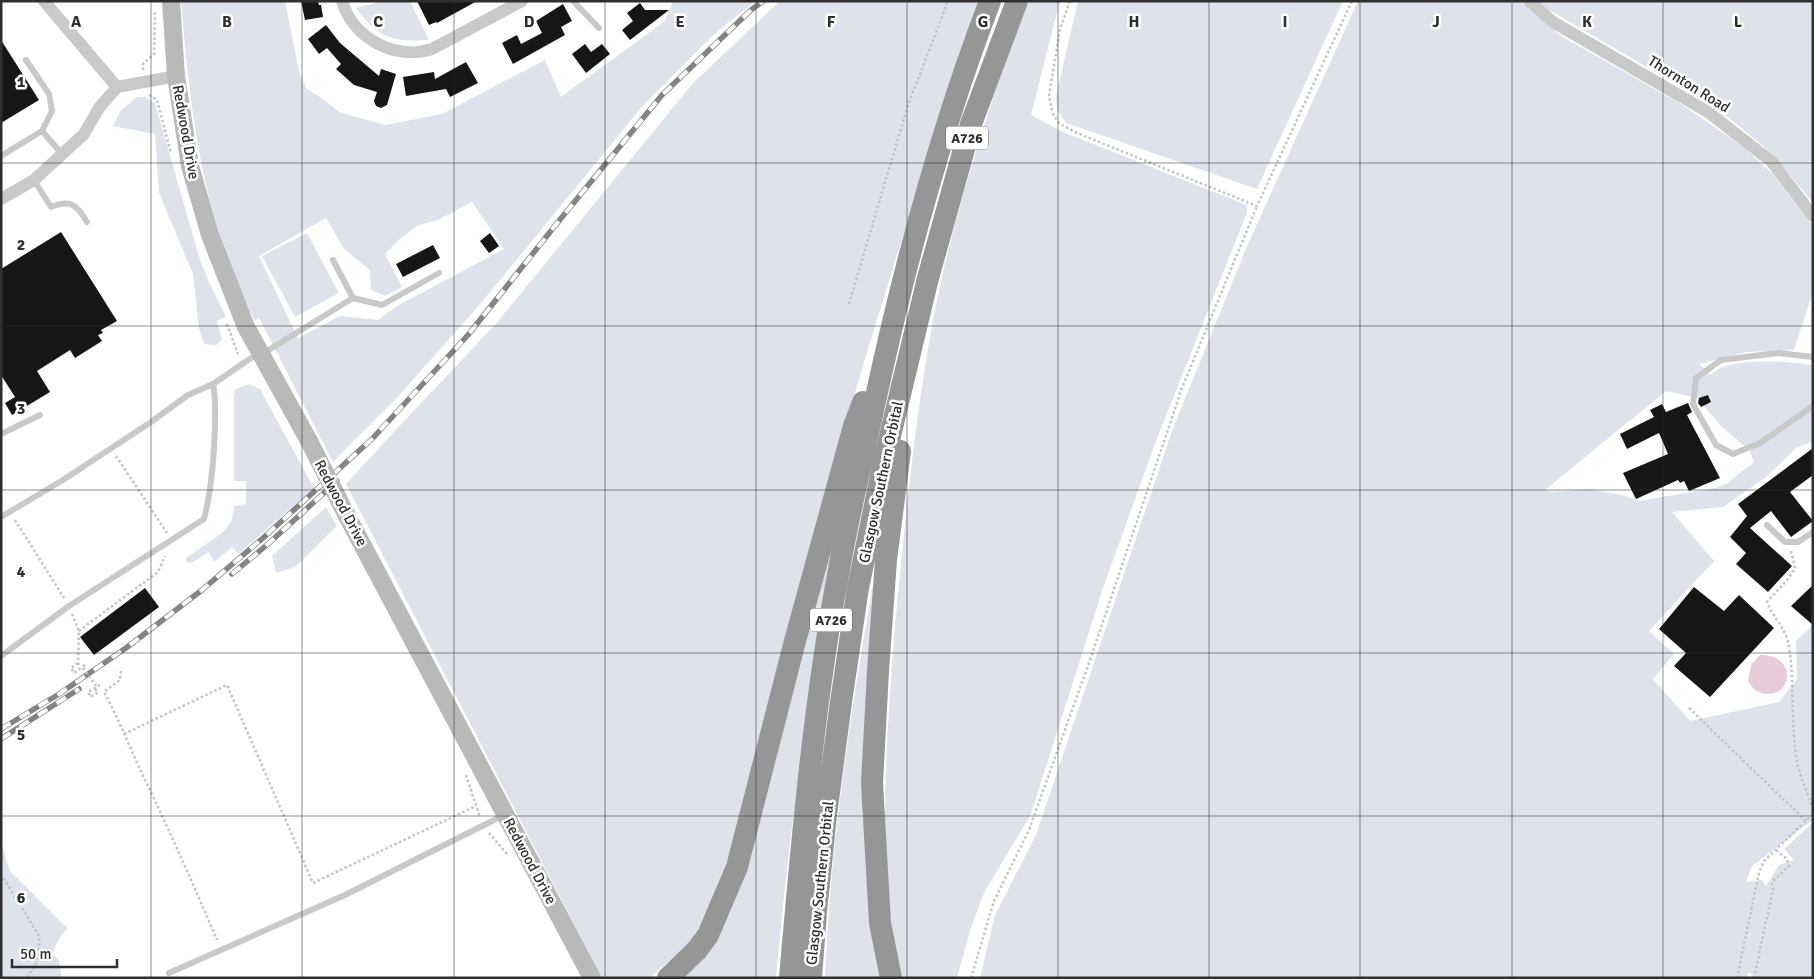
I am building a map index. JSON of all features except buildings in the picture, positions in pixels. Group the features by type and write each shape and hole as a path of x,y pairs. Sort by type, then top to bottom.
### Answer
{"highway":[{"name":"Glasgow Southern Orbital","path":"790,978 804,809 840,564 893,321 927,195 967,61 990,1"},
{"name":"Glasgow Southern Orbital","path":"811,978 826,815 858,588 884,461 928,278 971,124 1017,1"},
{"name":"A726","path":"668,978 708,935 737,867 854,426 893,321"},
{"name":"A726","path":"891,978 880,923 872,783 886,560 915,333"}],"street":[{"name":"Redwood Drive","path":"172,1 176,76 190,166 210,235 246,328 309,441 592,978"},
{"path":"342,1 349,18 366,37 394,50 418,52 432,49 522,1"},
{"name":"Thornton Road","path":"1529,1 1553,22 1708,112 1772,162 1813,216"},
{"path":"45,2 117,87"},
{"path":"1,199 34,180 84,134 99,108 117,87 176,76"}],"lane":[{"path":"573,1 599,28"},
{"path":"1,156 42,131 52,111 48,94 26,60"},
{"path":"42,131 62,154"},
{"path":"34,180 51,207 66,202 77,207 86,222"},
{"path":"333,260 352,298"},
{"path":"1,517 151,422 188,395 213,384 251,358 262,354 352,298 382,305 439,273"},
{"path":"1813,357 1778,353 1721,360 1696,378 1693,404 1716,445 1732,454 1760,443 1813,406"},
{"path":"1,656 111,577 172,541 204,519 211,493 214,449 215,396 213,384"},
{"path":"1,434 40,415"},
{"path":"1767,525 1785,542 1798,542 1813,532"},
{"path":"169,973 345,894 505,814"}],"path":[{"path":"849,304 908,105 947,1"},
{"path":"1070,1 1060,29 1049,96 1053,114 1059,123 1077,133 1257,206"},
{"path":"971,978 994,901 1029,830 1084,678 1182,388 1257,206 1352,1"},
{"path":"144,82 143,64 154,54 154,9"},
{"path":"79,631 158,572 172,541 111,448"},
{"path":"11,512 69,606 79,631 82,665 97,687 98,692 91,697 88,692 97,687"},
{"path":"1737,978 1759,873 1764,861 1812,815 1813,809 1798,762 1793,727 1789,646 1786,632 1767,602 1788,579 1795,568 1791,556 1791,542"},
{"path":"121,671 120,680 104,692 163,815 221,949"},
{"path":"124,734 227,685 313,883 476,806"},
{"path":"1689,708 1806,821"},
{"path":"1754,978 1773,889 1772,882 1789,866 1788,858 1776,850"},
{"path":"1,874 39,936 39,958 27,978"}],"shaded area":[{"path":"181,1 285,1 299,71 306,88 339,112 385,125 442,114 545,60 561,97 665,21 673,1 755,1 712,36 641,108 482,302 395,400 333,462 259,318 255,321 237,283 223,245 202,165 189,83","holes":["472,202 504,249 397,306 378,320 340,316 298,338 259,256 326,218 344,249 370,270 371,290 385,296 402,287 385,254 402,237 419,225 438,220"]},
{"path":"384,1 410,1 429,40 405,40 387,36 371,26 356,8"},
{"path":"780,1 978,1 963,41 865,359 797,592 734,840 716,898 691,942 649,978 602,978 346,484 494,326 694,82"},
{"path":"1024,1 1060,1 1031,115 1063,132 1247,205 1247,213 1156,441 1103,588 1031,814 984,893 970,931 957,978 899,978 887,886 886,777 888,722 896,620 915,438 928,350 953,231"},
{"path":"1078,1 1343,1 1257,189 1066,123 1057,110 1056,96"},
{"path":"1358,1 1519,1 1561,36 1681,104 1742,146 1773,174 1813,226 1813,292 1794,350 1746,352 1700,364 1710,375 1721,368 1743,362 1780,362 1813,365 1813,441 1796,448 1766,477 1723,507 1672,512 1714,561 1649,631 1674,654 1653,679 1690,721 1779,702 1797,679 1796,641 1813,625 1813,820 1752,866 1746,882 1762,880 1766,886 1779,865 1794,860 1784,849 1813,822 1813,978 1757,978 1748,972 1747,978 980,978 995,915 1036,835 1173,428 1248,244","holes":["1666,391 1697,398 1720,425 1749,450 1754,462 1726,484 1715,488 1639,501 1622,495 1588,489 1553,492 1545,490"]},
{"path":"1537,1 1813,1 1813,203 1761,144 1715,107 1544,7"},
{"path":"137,97 145,97 155,103 200,260 226,317 217,321 222,340 216,345 204,344 199,329 193,274 159,193 155,134 113,126 120,111"},
{"path":"307,233 339,293 295,317 262,256"},
{"path":"249,384 260,389 314,488 238,554 232,547 214,562 209,552 190,564 185,559 223,532 232,520 234,506 246,504 246,481 234,481 234,394 236,389"},
{"path":"840,496 812,676 796,796 776,978 680,978 701,953"},
{"path":"326,507 337,526 295,567 276,573 272,556"},
{"path":"883,529 883,978 825,978 833,865 846,752 863,640"},
{"path":"1760,655 1772,656 1785,667 1786,682 1782,689 1775,693 1760,693 1748,681 1751,665"},
{"path":"1,843 10,871 68,929 58,940 53,955 59,960 62,978 1,978"}],"railway":[{"path":"1,729 59,694 126,648 202,590 263,538 372,439 468,335 662,95 751,10 763,1"},
{"path":"232,574 337,481"},
{"path":"1,739 79,689"}]}
